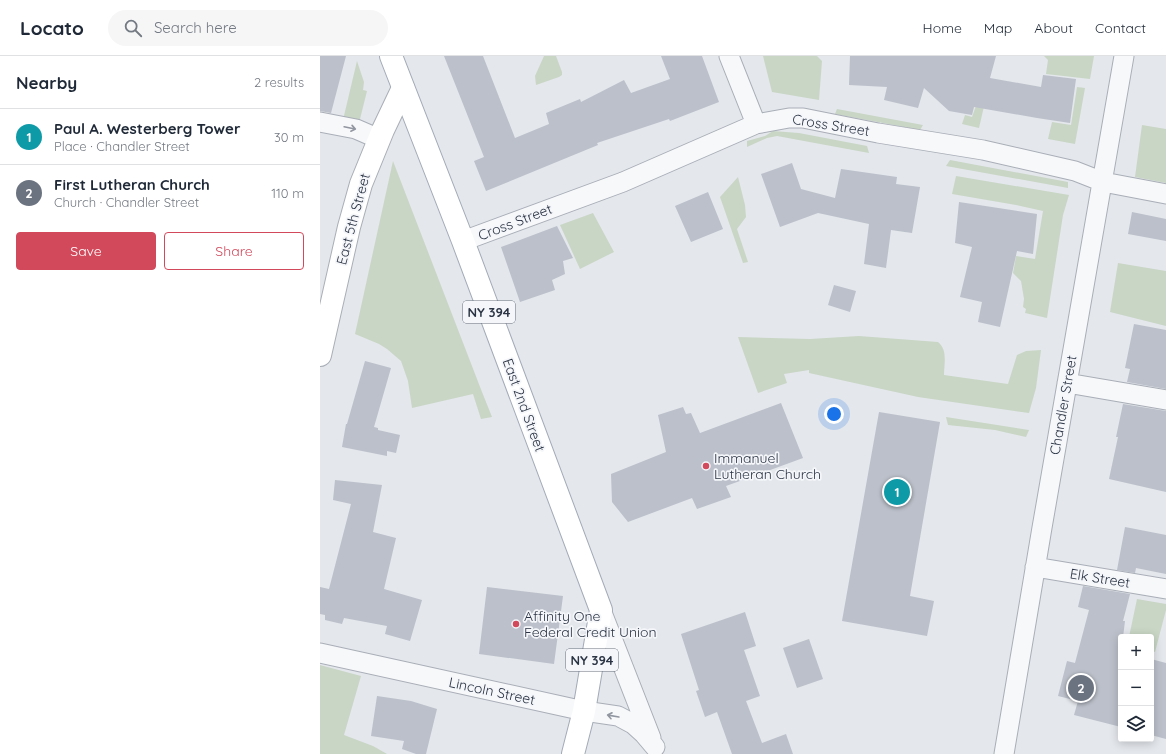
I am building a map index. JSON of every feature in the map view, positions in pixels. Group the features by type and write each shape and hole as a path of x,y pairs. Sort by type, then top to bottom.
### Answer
{"main road":[{"name":"East 2nd Street","path":"391,56 463,241 601,610"},
{"name":"East 5th Street","path":"320,356 361,184 379,139 403,88"},
{"name":"NY 394","path":"573,754 584,711 601,610"}],"street":[{"path":"729,56 756,124"},
{"name":"Chandler Street","path":"1004,754 1034,567 1124,56"},
{"name":"Cross Street","path":"463,241 623,182 756,124 789,118 804,118 878,133 983,150 1075,171 1103,182 1166,194"},
{"path":"320,122 356,129 379,139"},
{"path":"1067,383 1166,400"},
{"name":"Elk Street","path":"1034,567 1166,589"},
{"name":"East 2nd Street","path":"601,610 656,750"},
{"name":"Lincoln Street","path":"320,653 584,711 618,716 633,724 644,734 656,750"}],"green space":[{"path":"544,56 556,56 562,75 536,85 535,76"},
{"path":"763,56 817,56 822,61 819,100 772,92"},
{"path":"1044,56 1094,56 1090,79 1046,74 1048,60"},
{"path":"357,61 364,82 363,90 367,91 359,123 343,120"},
{"path":"983,86 988,89 979,128 962,124 965,115 972,117"},
{"path":"1077,87 1085,88 1075,144 1048,139 1052,122 1071,125"},
{"path":"837,109 923,125 920,130 835,114"},
{"path":"1142,125 1166,129 1166,183 1135,177"},
{"path":"773,131 799,133 867,146 869,153 777,136 767,138 747,147 747,141 765,136"},
{"path":"950,160 1068,182 1068,188 946,166"},
{"path":"393,161 492,417 481,419 473,394 412,408 408,381 401,361 379,344 355,334"},
{"path":"956,176 1069,195 1063,215 1047,318 1025,313 1026,309 1023,307 1024,299 1021,281 1013,273 1016,256 1035,259 1043,211 952,194"},
{"path":"738,177 745,205 746,217 737,229 748,262 743,263 720,197"},
{"path":"593,213 614,252 580,269 560,225"},
{"path":"1118,263 1166,271 1166,326 1110,312"},
{"path":"859,336 938,342 944,353 944,375 1008,384 1017,355 1026,351 1041,350 1036,388 1029,413 918,397 809,373 809,370 784,374 787,383 758,393 738,337 810,339"},
{"path":"946,417 1029,430 1026,437 995,430 948,425"},
{"path":"1137,599 1166,604 1166,610 1155,652 1154,634 1130,634"},
{"path":"320,665 361,676 344,735 373,746 387,754 320,754"}],"building":[{"path":"320,56 346,56 331,113 320,111"},
{"path":"444,56 483,56 515,138 549,124 546,113 580,99 581,102 624,80 631,93 670,79 661,56 702,56 719,102 670,121 669,119 597,143 598,145 486,191 474,161 484,157"},
{"path":"850,56 996,56 990,78 1041,87 1043,75 1076,79 1070,123 974,107 972,115 949,111 924,88 918,108 884,100 887,87 849,85"},
{"path":"792,163 801,189 835,198 841,169 897,177 896,184 920,187 912,233 891,230 886,268 864,264 869,224 818,213 780,227 761,174"},
{"path":"708,192 723,229 691,242 675,206"},
{"path":"959,202 1037,214 1033,254 1017,251 1000,327 978,322 982,302 960,297 972,247 955,243"},
{"path":"1132,212 1166,219 1166,241 1128,234"},
{"path":"557,226 573,258 563,261 565,274 552,280 555,290 520,302 501,247"},
{"path":"834,285 856,291 850,312 828,305"},
{"path":"1134,324 1166,330 1166,389 1127,382 1130,369 1125,368"},
{"path":"365,361 391,368 374,427 378,428 378,430 400,435 396,453 387,451 387,456 342,447 346,424"},
{"name":"Immanuel Lutheran Church","path":"781,403 803,458 726,486 731,497 697,509 692,498 628,522 612,502 611,474 666,452 658,415 683,407 686,414 691,413 700,433"},
{"path":"1123,404 1166,411 1166,492 1109,479"},
{"path":"879,412 940,422 910,596 934,601 927,636 842,621"},
{"path":"335,480 382,485 373,532 396,538 384,589 422,600 410,641 385,634 387,626 344,618 342,624 325,620 325,615 320,614 320,587 329,589 351,504 333,500"},
{"path":"1125,527 1166,535 1166,574 1136,568 1135,573 1117,570"},
{"path":"1083,586 1130,594 1123,621 1125,621 1123,634 1118,634 1118,726 1074,715 1078,701 1058,696 1067,661 1075,663 1089,610 1078,607"},
{"path":"487,587 563,596 554,664 479,654"},
{"path":"745,612 756,646 744,650 760,696 746,701 762,743 786,734 793,754 732,754 717,712 705,717 696,691 699,690 681,634"},
{"path":"809,639 823,679 797,688 783,648"},
{"path":"1154,660 1166,663 1166,739 1154,736"},
{"path":"377,696 411,701 437,709 426,754 416,754 402,749 404,741 371,736"}],"place":[{"name":"Immanuel Lutheran Church","path":"706,466"},
{"name":"Paul A. Westerberg Tower","path":"897,492"},
{"name":"Affinity One Federal Credit Union","path":"516,624"},
{"name":"First Lutheran Church","path":"1081,688"}]}
